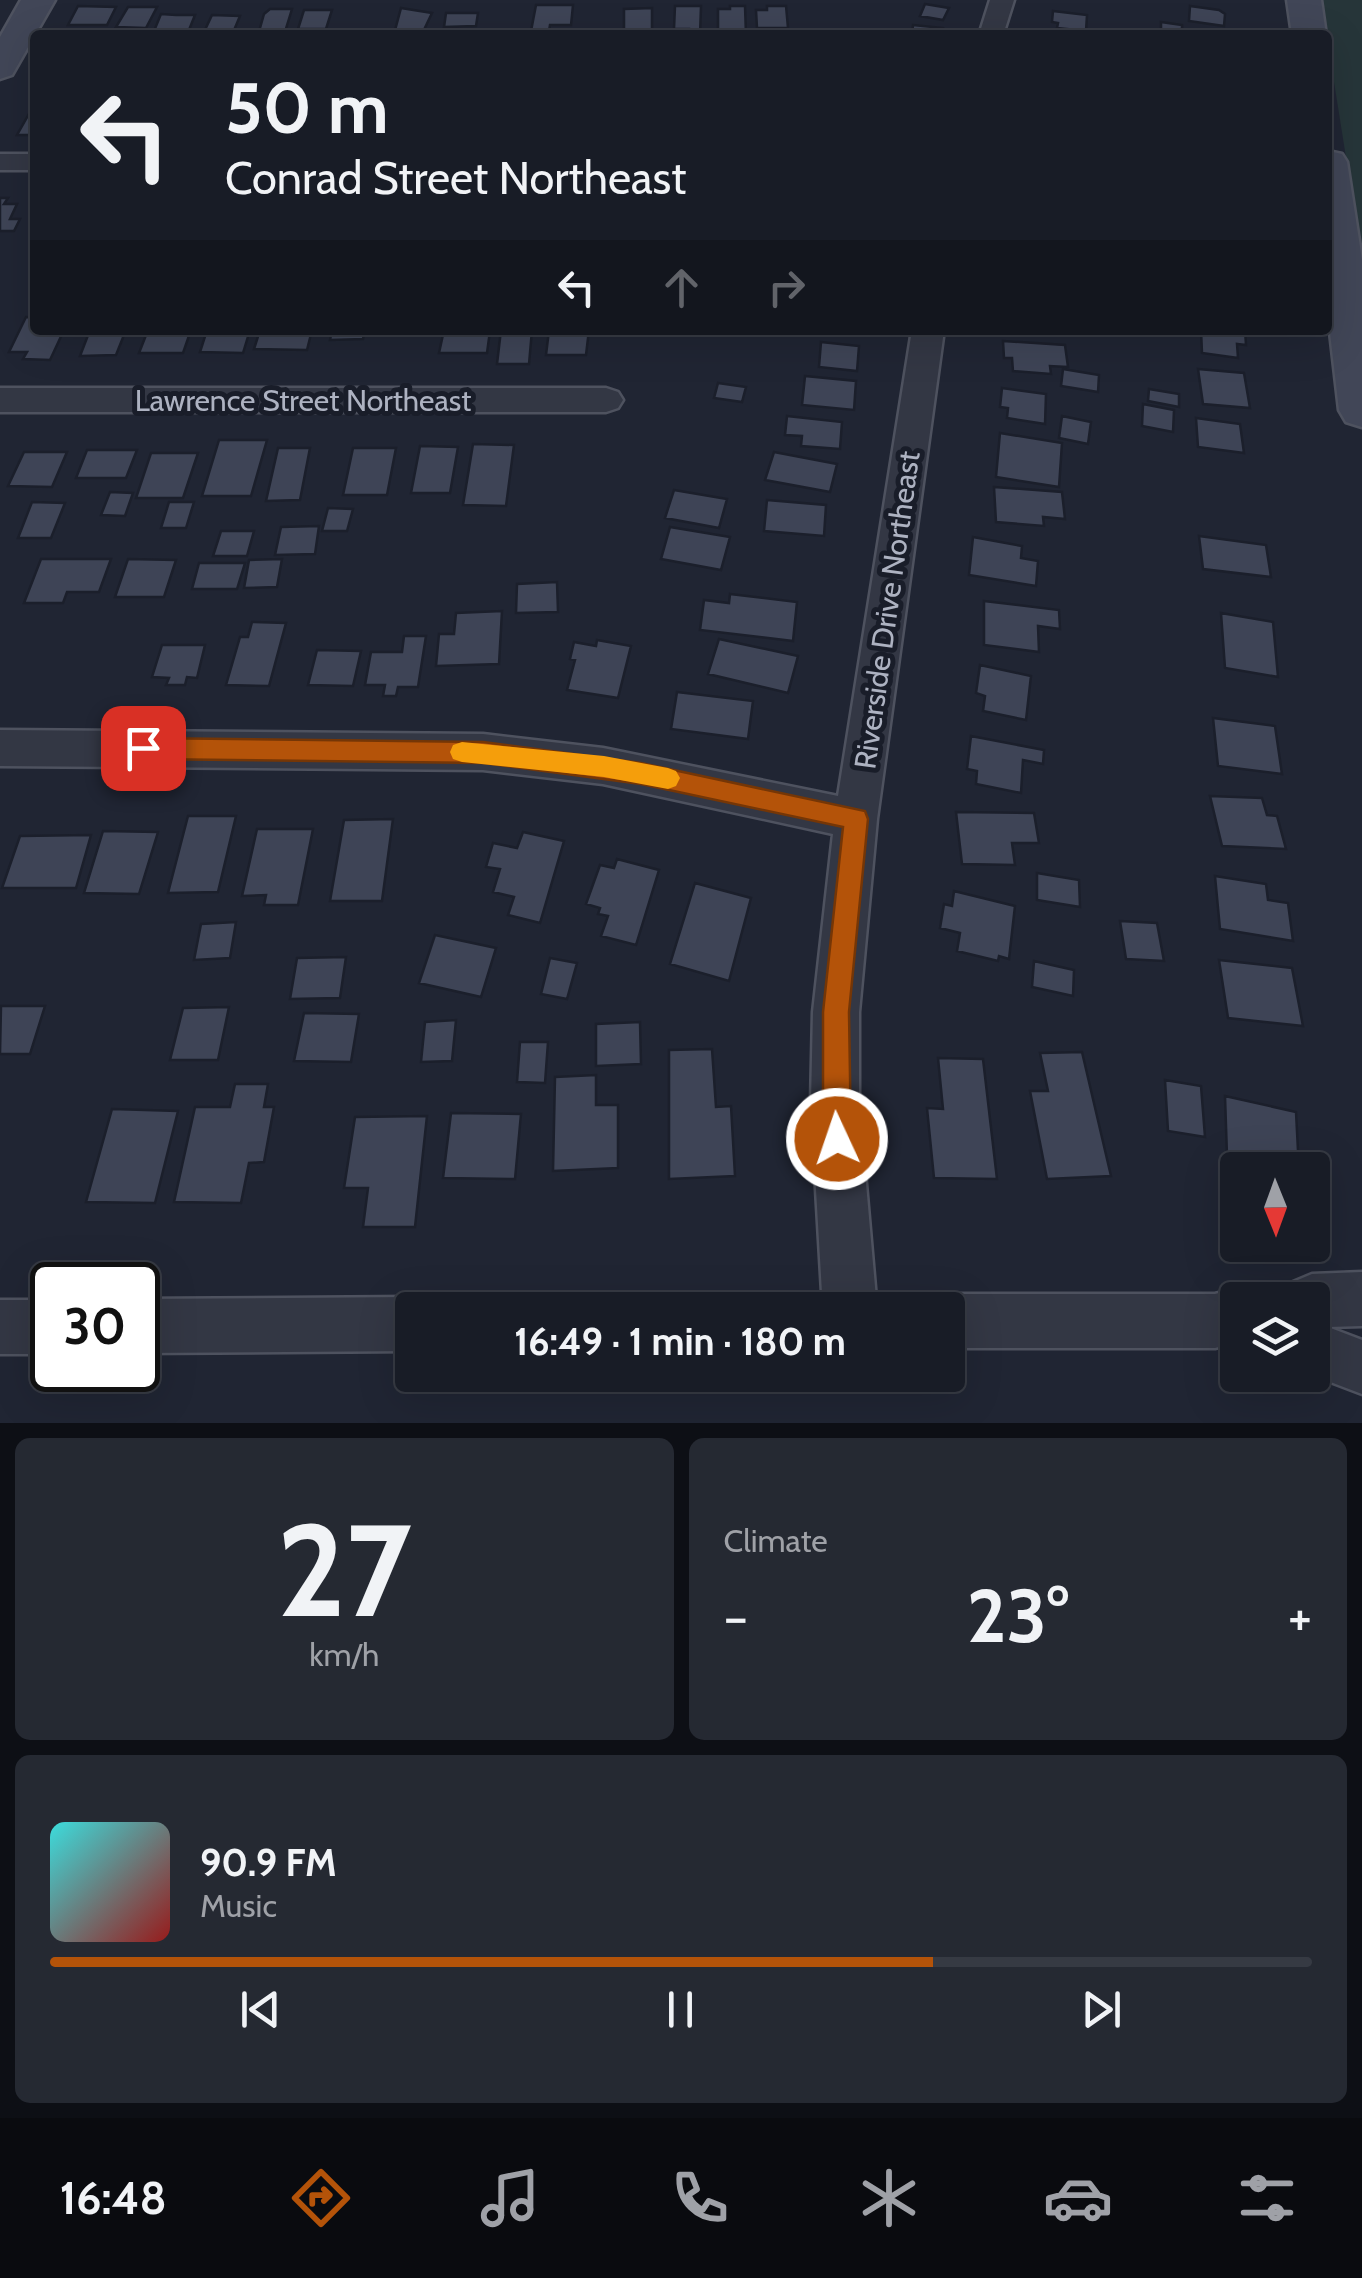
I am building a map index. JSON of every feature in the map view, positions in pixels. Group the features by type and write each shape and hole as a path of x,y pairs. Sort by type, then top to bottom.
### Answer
{"main road":[{"path":"0,68 38,0"},
{"path":"1304,0 1308,30"},
{"path":"1333,239 1362,410"}],"street":[{"path":"992,30 1002,0"},
{"path":"0,162 30,162"},
{"name":"Riverside Drive Northeast","path":"849,1292 834,1103 836,1012 856,819 927,335"},
{"name":"Lawrence Street Northeast","path":"0,400 606,400"},
{"path":"0,748 483,752 622,770 856,819"},
{"path":"1330,1300 1362,1299"},
{"path":"965,1320 1220,1321"},
{"path":"160,1326 395,1324"},
{"path":"0,1328 30,1327"},
{"path":"1330,1355 1362,1367"}],"shaded area":[{"path":"1321,0 1362,0 1362,258 1332,69 1332,30 1326,30"}],"building":[{"path":"925,4 949,8 943,20 920,16"},
{"path":"536,5 573,5 571,25 531,30"},
{"path":"78,6 116,7 107,25 68,25"},
{"path":"675,6 701,6 700,30 674,29"},
{"path":"745,6 746,30 718,29 718,9"},
{"path":"767,6 786,6 788,28 757,28 756,10 767,10"},
{"path":"1190,6 1219,10 1225,14 1224,26 1189,21"},
{"path":"128,7 157,7 146,28 116,27"},
{"path":"401,8 432,13 424,30 395,30"},
{"path":"652,8 652,30 624,30 624,9"},
{"path":"270,9 292,9 286,30 259,30 264,14"},
{"path":"304,10 332,10 326,29 298,29"},
{"path":"1053,11 1087,15 1086,30 1057,28 1058,23 1052,22"},
{"path":"446,13 478,13 476,26 444,27"},
{"path":"161,14 195,15 189,30 154,30"},
{"path":"212,15 240,16 234,30 205,30"},
{"path":"1161,22 1182,25 1182,30 1161,30"},
{"path":"913,25 943,28 943,30 912,30"},
{"path":"30,112 30,135 17,135"},
{"path":"0,198 8,198 4,204 17,204 10,219 20,219 14,231 0,231"},
{"path":"26,317 30,317 30,335 62,335 50,360 23,359 27,352 9,352"},
{"path":"88,335 124,335 116,355 80,356"},
{"path":"146,335 189,335 183,353 139,353"},
{"path":"205,335 248,335 243,353 200,352"},
{"path":"258,335 311,335 307,350 254,349"},
{"path":"331,335 364,335 363,339 330,340"},
{"path":"443,335 489,335 487,353 439,353"},
{"path":"500,335 532,335 529,364 497,364"},
{"path":"548,335 588,335 586,355 546,355"},
{"path":"1201,335 1245,335 1246,345 1237,344 1238,358 1202,353"},
{"path":"1003,341 1065,345 1068,367 1050,366 1051,374 1013,371 1012,358 1004,358"},
{"path":"821,342 859,346 857,371 819,367"},
{"path":"1063,369 1099,375 1098,392 1061,386"},
{"path":"1198,369 1244,373 1250,408 1203,404"},
{"path":"805,376 856,381 854,410 802,405"},
{"path":"718,383 746,387 742,402 714,398"},
{"path":"1002,388 1046,394 1045,424 1007,418 1008,408 1000,407"},
{"path":"1149,389 1179,394 1179,407 1148,401"},
{"path":"1143,404 1174,410 1173,432 1142,426"},
{"path":"787,416 842,422 840,449 801,446 802,436 785,435"},
{"path":"1062,416 1091,422 1088,444 1059,438"},
{"path":"1196,418 1240,424 1244,453 1198,447"},
{"path":"1000,433 1062,443 1059,487 996,477"},
{"path":"219,440 267,440 251,496 202,496"},
{"path":"473,444 514,445 506,506 463,505"},
{"path":"420,446 458,447 450,493 411,493"},
{"path":"278,448 310,448 300,500 266,501"},
{"path":"353,448 396,448 387,495 343,495"},
{"path":"87,450 137,450 126,478 76,478"},
{"path":"24,452 67,452 52,487 8,486"},
{"path":"774,452 837,464 830,492 765,480"},
{"path":"151,453 198,453 183,498 136,498"},
{"path":"994,487 1062,492 1065,519 1043,517 1044,526 996,522"},
{"path":"674,490 727,499 719,528 665,518"},
{"path":"110,492 133,493 125,516 101,515"},
{"path":"767,500 826,505 824,536 764,531"},
{"path":"32,502 65,503 51,538 18,538"},
{"path":"169,502 194,502 186,528 161,528"},
{"path":"328,508 353,509 347,531 322,531"},
{"path":"319,526 315,554 275,555 281,527"},
{"path":"670,527 730,537 721,570 661,559"},
{"path":"221,531 254,531 247,556 213,556"},
{"path":"1199,536 1266,545 1271,577 1203,569"},
{"path":"973,537 1022,546 1021,558 1038,561 1036,586 969,575"},
{"path":"41,559 111,559 99,592 67,592 63,603 24,603"},
{"path":"128,559 176,560 164,597 115,597"},
{"path":"282,559 277,587 244,588 249,560"},
{"path":"199,563 245,563 237,589 192,589"},
{"path":"557,582 558,612 516,613 517,584"},
{"path":"730,594 797,602 793,641 700,630 704,600 729,603"},
{"path":"984,601 1059,610 1060,629 1038,626 1039,652 984,645"},
{"path":"502,611 499,664 436,666 439,634 454,634 456,613"},
{"path":"1221,613 1273,622 1278,677 1225,668"},
{"path":"252,622 286,623 269,686 226,685 240,637 248,637"},
{"path":"404,636 426,636 418,687 398,687 396,696 383,696 385,685 365,685 371,652 402,652"},
{"path":"719,639 798,656 788,693 708,674"},
{"path":"597,640 631,646 618,698 567,690 575,660 570,659 574,642 596,646"},
{"path":"162,645 205,645 197,678 187,677 185,685 166,685 169,678 152,677"},
{"path":"317,650 361,651 353,686 308,685"},
{"path":"980,665 1031,676 1026,720 983,711 985,696 976,693"},
{"path":"677,692 753,701 748,739 671,729"},
{"path":"1213,718 1275,726 1282,774 1218,766"},
{"path":"971,736 1044,750 1043,764 1023,760 1021,793 976,784 977,771 967,769"},
{"path":"1210,796 1262,798 1267,815 1277,816 1286,849 1222,846"},
{"path":"956,812 1034,813 1039,843 1012,843 1015,865 962,864"},
{"path":"188,816 236,816 218,892 168,893"},
{"path":"393,819 382,901 330,901 344,820"},
{"path":"257,829 313,829 298,905 264,905 266,895 242,896"},
{"path":"103,831 158,832 139,894 84,893"},
{"path":"523,832 564,841 540,923 508,915 514,897 493,892 500,869 486,867 493,843 517,848"},
{"path":"91,835 76,888 2,888 20,836"},
{"path":"617,859 659,870 636,945 601,936 608,916 598,914 600,908 586,904 600,865 614,868"},
{"path":"1037,873 1079,880 1080,907 1037,900"},
{"path":"1215,876 1266,884 1268,900 1288,903 1293,941 1220,929"},
{"path":"695,883 751,898 729,981 670,964"},
{"path":"954,891 1015,906 1009,959 999,956 998,961 957,951 960,933 940,928 944,904 952,906"},
{"path":"1120,921 1157,923 1164,961 1126,959"},
{"path":"236,922 230,958 194,960 201,924"},
{"path":"435,935 496,948 481,997 419,983"},
{"path":"346,957 340,998 290,999 297,958"},
{"path":"550,958 577,963 567,999 541,994"},
{"path":"1219,960 1292,968 1303,1026 1228,1018"},
{"path":"1034,961 1074,970 1073,996 1032,987"},
{"path":"1,1006 45,1006 30,1054 0,1054"},
{"path":"229,1007 218,1060 170,1060 183,1008"},
{"path":"304,1013 359,1014 351,1062 294,1061"},
{"path":"456,1020 452,1061 421,1062 425,1022"},
{"path":"640,1022 641,1064 596,1066 596,1024"},
{"path":"520,1042 548,1042 545,1083 517,1082"},
{"path":"712,1049 716,1107 731,1106 735,1176 669,1179 669,1050"},
{"path":"1082,1052 1111,1176 1047,1179 1030,1091 1048,1091 1040,1053"},
{"path":"938,1058 983,1059 997,1179 934,1178 927,1108 943,1109"},
{"path":"596,1075 596,1105 618,1105 618,1168 553,1171 555,1077"},
{"path":"1165,1080 1201,1086 1205,1137 1168,1131"},
{"path":"235,1084 268,1084 264,1107 274,1107 264,1162 249,1163 241,1203 174,1202 195,1107 230,1107"},
{"path":"1225,1096 1296,1112 1298,1152 1227,1152"},
{"path":"112,1109 178,1111 155,1203 86,1202"},
{"path":"451,1113 521,1114 515,1179 443,1178"},
{"path":"427,1116 415,1227 363,1227 368,1188 344,1188 355,1117"}],"slow traffic":[{"path":"462,752 604,766 668,778"}],"route":[{"path":"143,748 483,752 604,766 856,819 836,1012 837,1139"}]}
